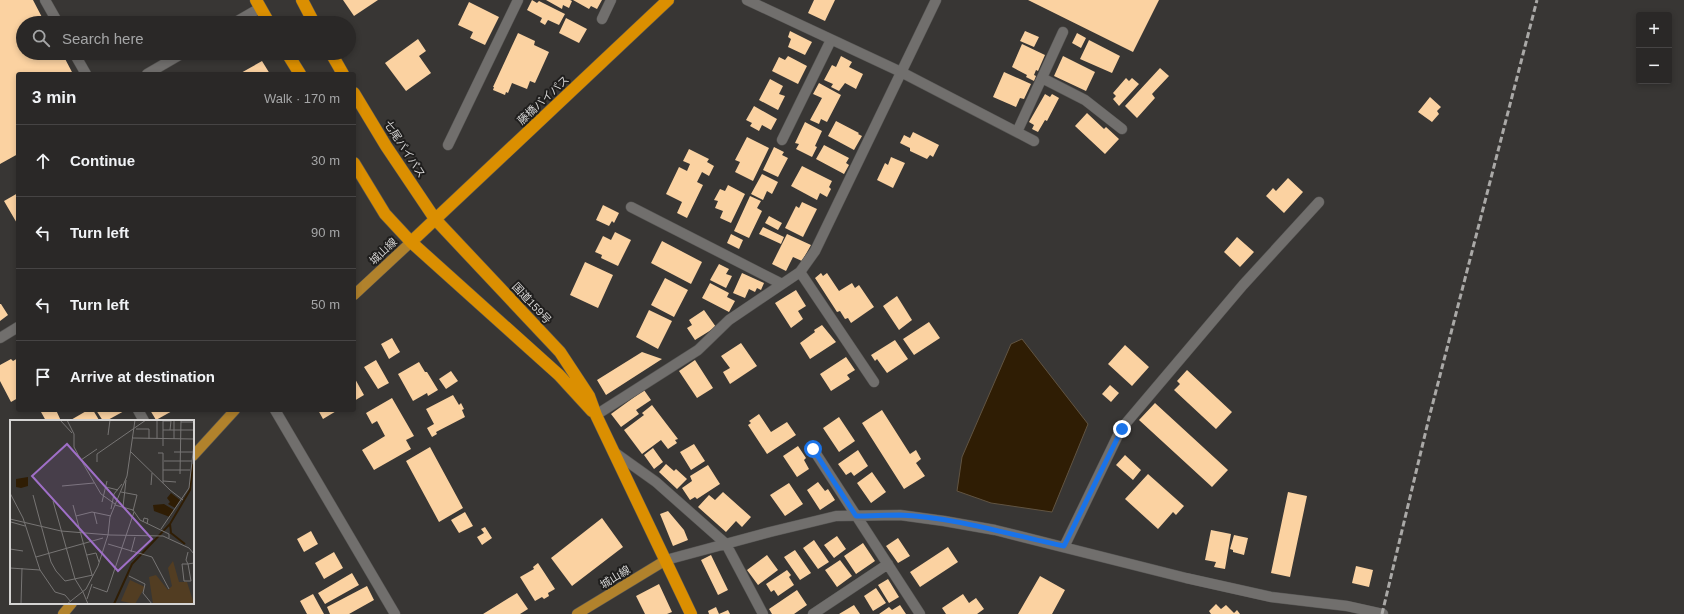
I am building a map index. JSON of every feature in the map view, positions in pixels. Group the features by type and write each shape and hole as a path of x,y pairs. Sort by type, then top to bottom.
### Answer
{"highway":[{"path":"302,0 310,16"},
{"name":"藤橋バイパス","path":"411,242 668,0"},
{"path":"258,4 265,16"},
{"path":"291,60 299,72"},
{"path":"335,60 342,72"},
{"name":"七尾バイパス","path":"356,96 386,146 435,219"},
{"path":"356,167 384,214 411,242"},
{"name":"国道159号","path":"435,219 560,352 589,396 596,415 691,614"},
{"name":"国道159号","path":"411,242 559,375 596,415"}],"main road":[{"name":"城山線","path":"356,293 411,242"},
{"path":"194,455 232,412"},
{"name":"城山線","path":"581,613 666,560"},
{"path":"63,614 71,604"}],"street":[{"path":"45,0 54,16"},
{"path":"448,145 518,0"},
{"path":"602,19 611,0"},
{"path":"747,0 900,72 1034,141"},
{"path":"596,415 698,350 729,320 800,272 815,251 936,0"},
{"path":"243,16 258,4"},
{"path":"1017,132 1063,32"},
{"path":"782,140 831,40"},
{"path":"78,60 85,72"},
{"path":"150,72 171,60"},
{"path":"1042,78 1085,100 1122,129"},
{"path":"1064,546 1122,429 1243,286 1319,202"},
{"path":"631,207 782,284"},
{"path":"800,272 874,382"},
{"path":"0,338 16,328"},
{"path":"275,412 395,614"},
{"path":"813,449 920,614"},
{"path":"614,452 656,482 726,544 763,614"},
{"path":"666,560 836,516 900,515 995,530 1064,546 1186,578 1271,597 1346,606 1383,614"},
{"path":"813,614 888,564"}],"shaded area":[{"path":"1022,339 1088,424 1052,512 991,503 957,491 962,457 1011,344"}],"building":[{"path":"0,0 33,0 41,16 16,16 16,60 66,60 72,72 16,72 16,155 0,164"},
{"path":"343,0 378,0 354,16"},
{"path":"532,0 537,3 539,1 565,14 559,25 548,20 545,25 540,22 542,18 527,10"},
{"path":"546,0 572,1 569,8 563,5 562,9"},
{"path":"573,0 602,0 597,9 591,6 589,9"},
{"path":"814,0 835,0 825,21 808,13"},
{"path":"1028,0 1159,0 1133,52"},
{"path":"469,2 499,17 485,45 470,38 473,32 458,25"},
{"path":"566,18 587,29 579,43 559,33"},
{"path":"790,31 812,42 805,55 788,47 791,39 788,37"},
{"path":"1025,31 1039,37 1034,47 1020,41"},
{"path":"518,33 535,41 534,45 549,52 535,83 530,81 527,89 512,83 508,93 506,92 505,95 493,90 493,87"},
{"path":"1077,33 1086,38 1081,48 1072,43"},
{"path":"418,39 426,51 419,56 431,73 406,91 385,63"},
{"path":"1089,40 1120,56 1112,73 1080,59"},
{"path":"1022,44 1045,55 1038,71 1036,70 1034,81 1026,77 1027,75 1012,67"},
{"path":"788,56 807,66 798,84 772,71 779,57 785,60"},
{"path":"841,56 852,62 849,67 863,74 856,89 845,83 839,91 831,87 833,84 824,80 832,65 836,67"},
{"path":"1063,56 1095,72 1086,91 1054,76"},
{"path":"262,61 269,72 243,72"},
{"path":"1160,68 1169,76 1152,94 1155,98 1137,118 1125,106"},
{"path":"1004,72 1031,84 1024,99 1020,98 1016,107 993,97"},
{"path":"1126,78 1129,81 1132,78 1139,84 1119,106 1113,99 1116,96 1113,93"},
{"path":"770,79 783,86 779,94 785,96 778,110 759,100"},
{"path":"819,83 841,95 827,122 821,119 819,124 810,120 822,98 813,94"},
{"path":"1045,94 1050,97 1052,94 1059,98 1047,121 1045,120 1038,132 1032,129 1034,125 1029,122"},
{"path":"1430,97 1441,107 1437,111 1439,114 1432,122 1418,112"},
{"path":"754,106 777,119 771,130 762,125 759,131 750,126 752,123 746,120"},
{"path":"1087,113 1104,129 1106,127 1119,139 1105,154 1075,126"},
{"path":"836,121 862,136 854,150 828,136"},
{"path":"805,122 822,131 812,157 796,149 799,144 795,143"},
{"path":"913,132 939,145 933,157 930,155 927,159 910,151 910,148 900,143 904,135 910,138"},
{"path":"747,137 769,148 753,181 735,172 740,162 735,160"},
{"path":"824,145 849,158 846,163 849,165 844,174 816,159"},
{"path":"774,147 784,152 782,155 788,158 778,177 763,170"},
{"path":"689,149 709,159 707,162 714,166 709,176 702,172 697,182 703,185 687,218 677,213 682,202 666,194 679,167 687,171 690,164 683,161"},
{"path":"891,157 905,163 893,188 877,180 885,163 888,165"},
{"path":"802,166 832,181 829,187 831,189 827,197 820,193 817,200 791,186"},
{"path":"762,174 778,182 772,194 767,191 763,200 751,194"},
{"path":"1288,178 1303,192 1284,213 1266,196 1273,188 1276,191"},
{"path":"728,185 745,194 731,223 720,218 723,211 715,208 718,201 714,200 720,189 725,191"},
{"path":"16,194 16,222 4,201"},
{"path":"750,196 761,201 757,208 762,211 749,238 734,231"},
{"path":"802,202 817,209 803,237 785,228 796,206 799,208"},
{"path":"603,205 619,213 614,223 612,221 609,226 596,220"},
{"path":"769,216 782,223 778,230 765,223"},
{"path":"763,227 784,237 781,244 759,234"},
{"path":"615,232 631,240 618,266 601,258 602,255 595,252 603,236 611,240"},
{"path":"731,234 743,240 739,249 727,243"},
{"path":"787,234 811,245 802,261 793,257 786,271 772,264"},
{"path":"1237,237 1254,252 1240,267 1224,252"},
{"path":"662,241 702,262 691,284 651,263"},
{"path":"585,262 613,275 598,308 570,295"},
{"path":"719,264 729,269 726,274 732,276 726,288 710,280"},
{"path":"742,273 764,283 761,290 757,288 755,292 749,289 745,298 733,293"},
{"path":"821,273 823,276 827,273 839,291 852,283 855,288 859,285 874,307 851,323 848,318 845,319 840,311 837,312 815,278"},
{"path":"665,278 688,290 674,317 651,305"},
{"path":"710,283 729,293 727,297 735,301 729,312 702,298"},
{"path":"796,290 806,306 798,311 803,319 791,328 775,303"},
{"path":"897,296 912,320 899,330 883,306"},
{"path":"0,304 8,315 0,321"},
{"path":"649,310 672,321 658,349 636,337"},
{"path":"704,310 716,327 695,340 687,328 692,325 689,320"},
{"path":"929,322 940,338 914,355 903,339"},
{"path":"822,325 836,342 810,359 800,343"},
{"path":"392,338 400,352 389,359 381,344"},
{"path":"895,340 908,359 887,373 877,359 875,361 871,355"},
{"path":"741,343 757,366 730,384 723,372 730,368 721,356"},
{"path":"1125,345 1149,367 1132,386 1108,364"},
{"path":"642,352 662,359 606,395 597,380"},
{"path":"846,357 855,370 847,375 850,379 831,391 820,374"},
{"path":"11,359 13,361 16,359 16,399 11,402 0,381 0,365"},
{"path":"376,360 389,383 378,389 364,367"},
{"path":"695,360 713,388 697,398 679,371"},
{"path":"419,362 438,390 428,396 427,393 413,401 398,374"},
{"path":"1187,370 1232,412 1216,429 1174,390 1180,384 1177,381"},
{"path":"451,371 458,381 446,389 439,379"},
{"path":"356,381 364,395 356,400"},
{"path":"1110,385 1119,393 1111,402 1102,394"},
{"path":"644,390 651,400 636,410 639,414 621,427 611,414"},
{"path":"453,395 459,405 461,403 464,409 462,410 465,417 436,432 437,434 432,437 427,428 434,424 426,409"},
{"path":"392,398 414,436 406,440 411,449 374,470 362,450 385,436 377,421 372,424 366,413"},
{"path":"1155,403 1228,470 1212,487 1139,420"},
{"path":"652,405 678,439 675,440 677,443 668,449 661,440 642,454 624,430 644,415 642,413"},
{"path":"882,410 910,454 916,450 921,459 916,463 925,476 904,489 862,423"},
{"path":"41,412 57,412 61,420 45,420"},
{"path":"85,412 94,412 99,420 71,420"},
{"path":"97,412 122,412 108,420 102,420"},
{"path":"151,412 170,412 156,420"},
{"path":"319,412 335,412 323,419"},
{"path":"759,414 771,432 787,422 796,435 767,454 748,425 751,423 749,421"},
{"path":"839,417 855,441 839,452 823,428"},
{"path":"694,444 705,461 691,470 680,452"},
{"path":"798,446 806,458 804,460 809,469 797,477 783,456"},
{"path":"430,447 463,508 439,522 406,461"},
{"path":"653,448 663,462 654,469 644,455"},
{"path":"858,450 868,466 854,476 851,472 846,475 838,464"},
{"path":"1125,455 1141,470 1133,480 1116,465"},
{"path":"666,464 674,471 676,469 687,479 677,489 659,472"},
{"path":"708,465 720,484 697,499 695,497 690,500 682,488 692,481 690,476"},
{"path":"872,472 886,492 871,503 857,483"},
{"path":"1148,474 1184,506 1176,515 1173,512 1158,529 1125,499"},
{"path":"818,482 825,491 828,489 835,500 820,510 807,490"},
{"path":"789,483 803,504 785,516 770,495"},
{"path":"723,492 751,517 742,527 736,521 726,532 698,507 709,495 715,500"},
{"path":"1288,492 1307,496 1290,577 1271,573"},
{"path":"668,511 684,530 688,540 673,546 660,514"},
{"path":"465,512 473,526 459,533 451,520"},
{"path":"602,518 623,547 572,586 551,558"},
{"path":"485,527 492,538 482,545 477,537 484,533 481,529"},
{"path":"1211,530 1231,534 1225,569 1214,567 1216,562 1205,560"},
{"path":"311,531 318,544 304,552 297,539"},
{"path":"1234,535 1248,538 1244,555 1233,552 1233,550 1230,549"},
{"path":"837,536 846,549 834,558 824,545"},
{"path":"898,538 910,556 898,563 886,546"},
{"path":"814,540 829,562 818,569 803,548"},
{"path":"863,543 875,561 856,574 844,556"},
{"path":"948,547 958,562 920,587 910,572"},
{"path":"795,550 811,573 800,580 784,557"},
{"path":"334,552 343,568 324,579 315,563"},
{"path":"711,555 728,590 718,595 701,560"},
{"path":"767,555 778,570 758,585 747,570"},
{"path":"840,560 852,576 837,587 825,570"},
{"path":"538,563 555,589 548,593 549,596 544,599 542,597 535,601 520,577 534,569 533,567"},
{"path":"1356,566 1373,570 1369,587 1352,583"},
{"path":"787,570 791,575 789,577 794,585 778,596 774,590 771,592 766,584"},
{"path":"352,573 359,585 325,604 318,593"},
{"path":"1040,576 1065,590 1052,614 1018,614"},
{"path":"888,579 899,597 889,603 878,585"},
{"path":"659,584 672,612 667,614 645,614 636,596"},
{"path":"367,586 374,600 349,614 330,614 327,607"},
{"path":"876,588 886,603 873,611 864,596"},
{"path":"797,590 807,605 794,614 772,614 769,609"},
{"path":"517,593 528,609 520,614 483,614"},
{"path":"313,594 324,614 307,614 300,601"},
{"path":"963,594 969,603 976,598 984,609 977,614 946,614 942,608"},
{"path":"1216,604 1221,609 1226,605 1234,613 1237,610 1240,614 1211,614 1209,611"},
{"path":"854,605 860,614 839,614"},
{"path":"900,605 906,614 879,614 889,607 892,610"},
{"path":"716,607 719,614 709,614 708,611"},
{"path":"728,610 730,614 719,614"}],"railway":[{"path":"1382,614 1429,418 1537,0"}],"route":[{"path":"813,449 856,516 900,515 944,521 995,530 1064,546 1122,429"}]}
